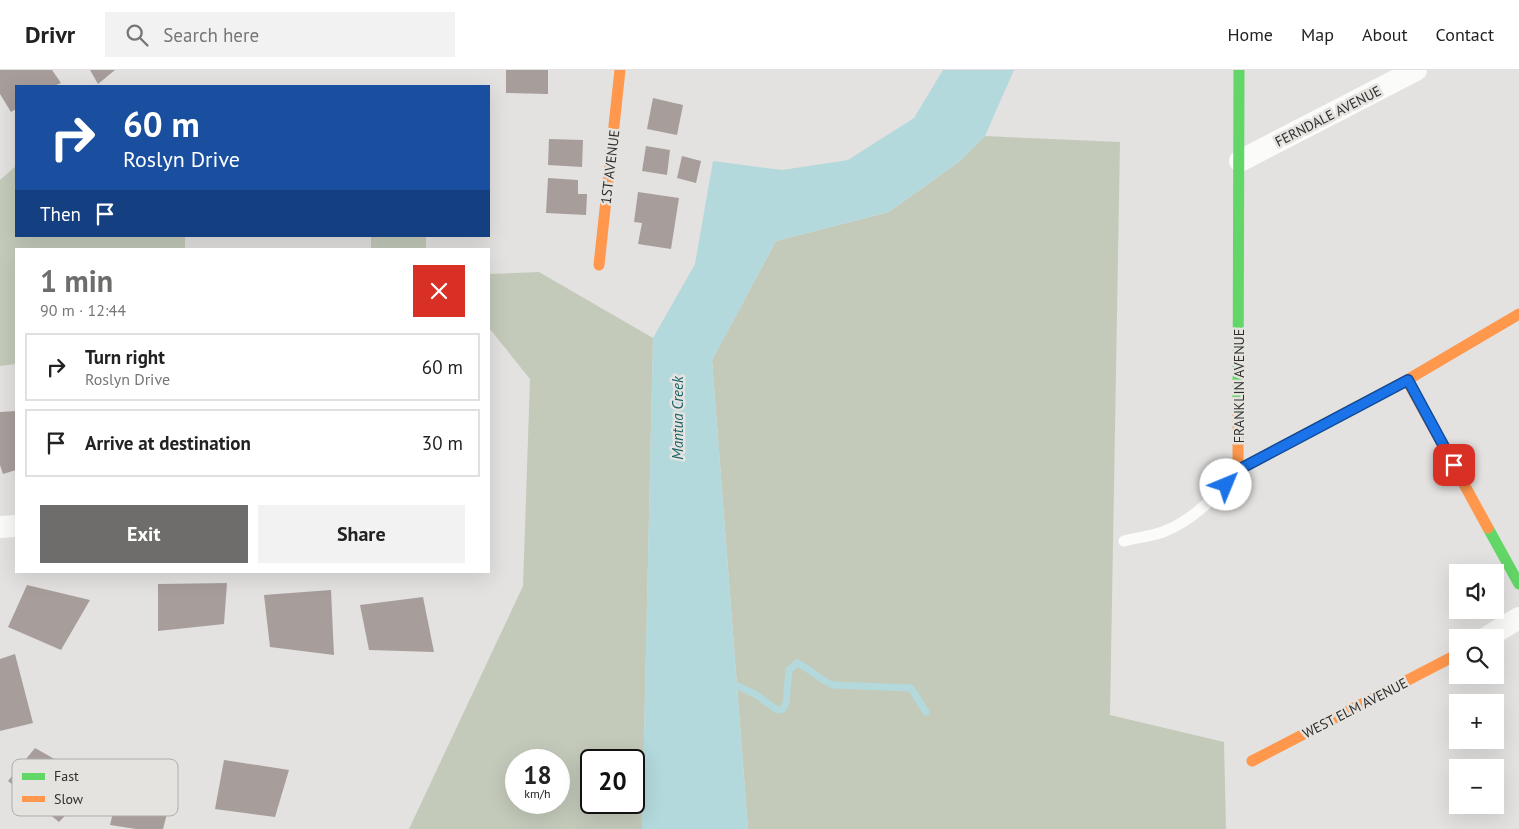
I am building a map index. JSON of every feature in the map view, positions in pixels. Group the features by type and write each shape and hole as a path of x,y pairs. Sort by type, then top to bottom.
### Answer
{"street":[{"name":"1ST AVENUE","path":"598,265 620,70"},
{"name":"FRANKLIN AVENUE","path":"1239,70 1238,470 1408,380 1519,314"},
{"name":"FERNDALE AVENUE","path":"1240,161 1416,70"},
{"path":"1408,380 1519,584"},
{"path":"0,527 15,526"},
{"path":"1501,629 1519,618"},
{"name":"WEST ELM AVENUE","path":"1252,761 1449,659"}],"lane":[{"path":"1124,541 1163,532 1196,513 1214,499 1238,470"}],"green space":[{"path":"985,136 1120,142 1110,715 1224,742 1226,829 748,829 712,360 776,241 889,212 960,161"},
{"path":"15,167 15,237 185,237 185,248 15,248 15,364 0,366 0,180"},
{"path":"371,237 426,237 426,248 371,248"},
{"path":"539,272 653,338 644,749 580,749 580,814 642,814 642,829 409,829 523,586 530,379 490,329 490,274"}],"water":[{"name":"Mantua Creek","path":"943,70 1014,70 985,136 960,161 889,212 776,241 712,360 748,829 642,829 642,814 645,814 644,749 653,338 695,264 713,161 782,170 848,160 914,118"}],"building":[{"path":"0,70 52,70 61,83 56,85 15,85 15,110 11,112 0,94"},
{"path":"90,70 115,70 98,84"},
{"path":"506,70 548,70 548,94 506,93"},
{"path":"653,98 683,105 677,135 647,129"},
{"path":"549,139 583,140 582,167 548,165"},
{"path":"646,146 670,150 667,175 642,171"},
{"path":"682,156 701,161 696,183 677,178"},
{"path":"548,178 578,180 578,194 587,194 586,215 546,213"},
{"path":"638,192 679,198 671,249 638,244 642,223 634,222"},
{"path":"15,411 15,470 3,474 0,465 0,412"},
{"path":"227,583 224,624 158,631 158,584"},
{"path":"27,585 90,600 61,650 8,627"},
{"path":"331,590 334,655 270,647 264,595"},
{"path":"423,597 434,652 369,650 360,605"},
{"path":"15,654 33,723 0,731 0,659"},
{"path":"35,748 54,759 26,759"},
{"path":"224,760 289,770 275,817 215,809"},
{"path":"12,776 12,784 8,781"},
{"path":"52,816 65,816 59,822"},
{"path":"112,816 166,816 163,829 136,829 110,825"}],"waterway":[{"path":"729,682 755,694 777,710 783,709 786,703 789,670 797,663 824,681 834,685 911,688 926,712"}],"traffic: fast":[{"path":"1238,411 1239,70"},
{"path":"1488,528 1519,584"}],"traffic: slow":[{"path":"599,265 620,70"},
{"path":"1238,411 1238,470 1407,380 1519,314"},
{"path":"1407,380 1488,528"},
{"path":"1252,761 1449,659"}],"route":[{"path":"1226,485 1238,470 1408,380 1454,465"}]}
